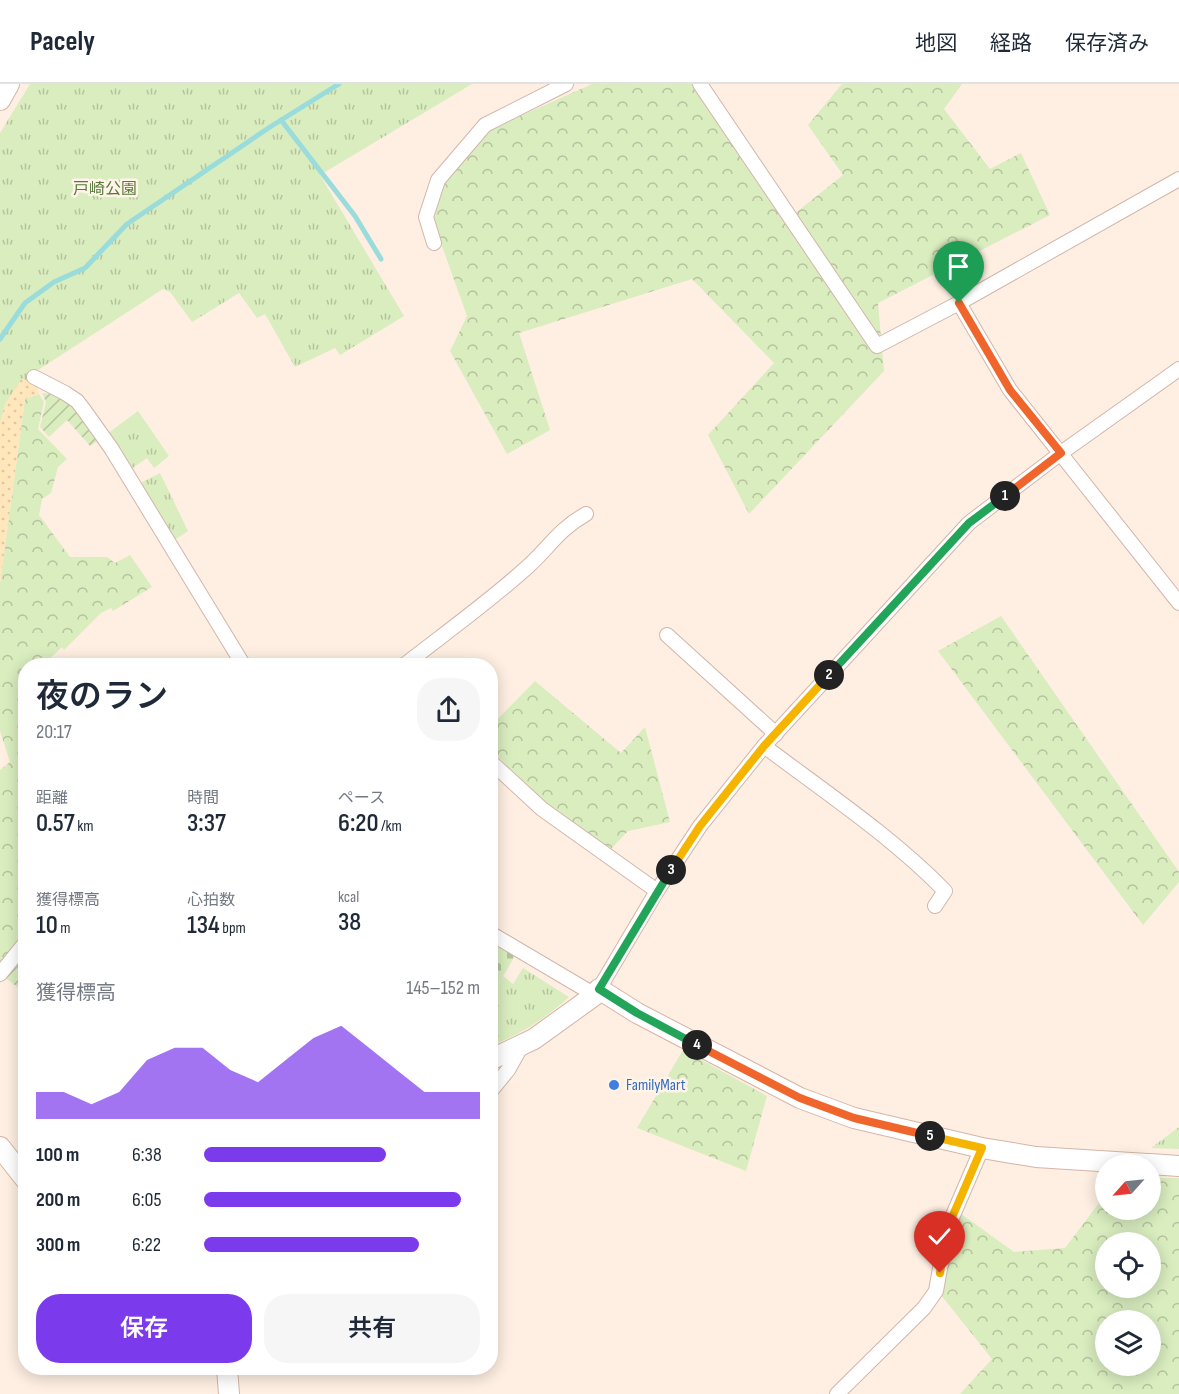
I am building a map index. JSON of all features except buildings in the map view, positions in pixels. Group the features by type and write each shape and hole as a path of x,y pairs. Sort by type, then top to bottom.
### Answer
{"street":[{"path":"0,100 9,84"},
{"path":"434,243 426,218 438,180 485,125 566,84"},
{"path":"700,84 877,346 959,303 1179,179"},
{"path":"959,303 1010,390 1179,603"},
{"path":"498,1056 534,1039 597,992 657,891 700,826 764,746 969,523 1061,453 1179,369"},
{"path":"34,377 65,393 77,401 84,410 111,448 239,658"},
{"path":"414,658 526,569 555,536 586,514"},
{"path":"667,635 776,734"},
{"path":"764,746 889,840 933,878 945,891 935,906"},
{"path":"498,768 542,809 657,891"},
{"path":"498,937 800,1098 854,1118 982,1148 1036,1157 1095,1161"},
{"path":"0,974 18,955"},
{"path":"498,1082 522,1045"},
{"path":"0,1147 18,1170"},
{"path":"837,1394 924,1308 936,1291 947,1229 982,1148"},
{"path":"1161,1165 1179,1166"},
{"path":"228,1375 229,1394"}],"green space":[{"name":"戸崎公園","path":"30,84 472,84 320,175 404,316 340,355 335,348 295,367 265,314 257,318 239,293 192,322 170,292 163,289 35,372 0,422 0,133"},
{"path":"592,84 695,84 793,215 843,175 808,125 842,84 962,84 944,109 990,169 1021,153 1050,215 878,303 884,371 749,514 708,435 774,363 692,279 519,333 550,430 507,454 450,351 467,316 433,221 444,186 454,169 487,131"},
{"path":"42,393 52,394 69,403 99,440 90,446 67,420 49,437 40,427 46,402"},
{"path":"39,394 44,402 38,429 67,459 58,467 51,493 42,499 39,515 70,557 107,557 115,563 130,555 152,587 113,611 111,608 101,613 64,650 62,647 50,658 18,658 18,943 0,965 0,770 10,762 0,731 0,583 25,399"},
{"path":"138,411 169,456 154,468 147,458 131,469 107,434"},
{"path":"160,473 188,531 173,541 142,491 142,482"},
{"path":"1001,616 1179,872 1179,882 1143,925 938,651"},
{"path":"535,681 621,753 645,727 670,822 628,831 611,849 544,804 498,756 498,719"},
{"path":"498,943 516,954 498,985"},
{"path":"17,959 18,960 18,988 3,976"},
{"path":"523,968 569,997 532,1025 498,1043 498,985 503,976 513,984"},
{"path":"683,1050 767,1096 746,1171 637,1128"},
{"path":"1179,1127 1179,1149 1151,1148"},
{"path":"1161,1178 1179,1178 1179,1394 960,1394 992,1359 941,1295 960,1213 1014,1252 1065,1248 1095,1208 1095,1220 1161,1220"}],"sand":[{"path":"22,378 38,386 39,394 25,399 0,583 0,422 5,404"}],"waterway":[{"path":"0,339 25,303 54,282 85,268 127,224 270,127 339,84"},
{"path":"281,120 355,216 381,259"}],"place":[{"name":"FamilyMart","path":"614,1085"}],"route":[{"path":"940,1273 947,1229 982,1148 854,1118 800,1098 637,1013 599,989 657,891 700,826 764,746 969,523 1061,453 1010,390 959,303"}]}
